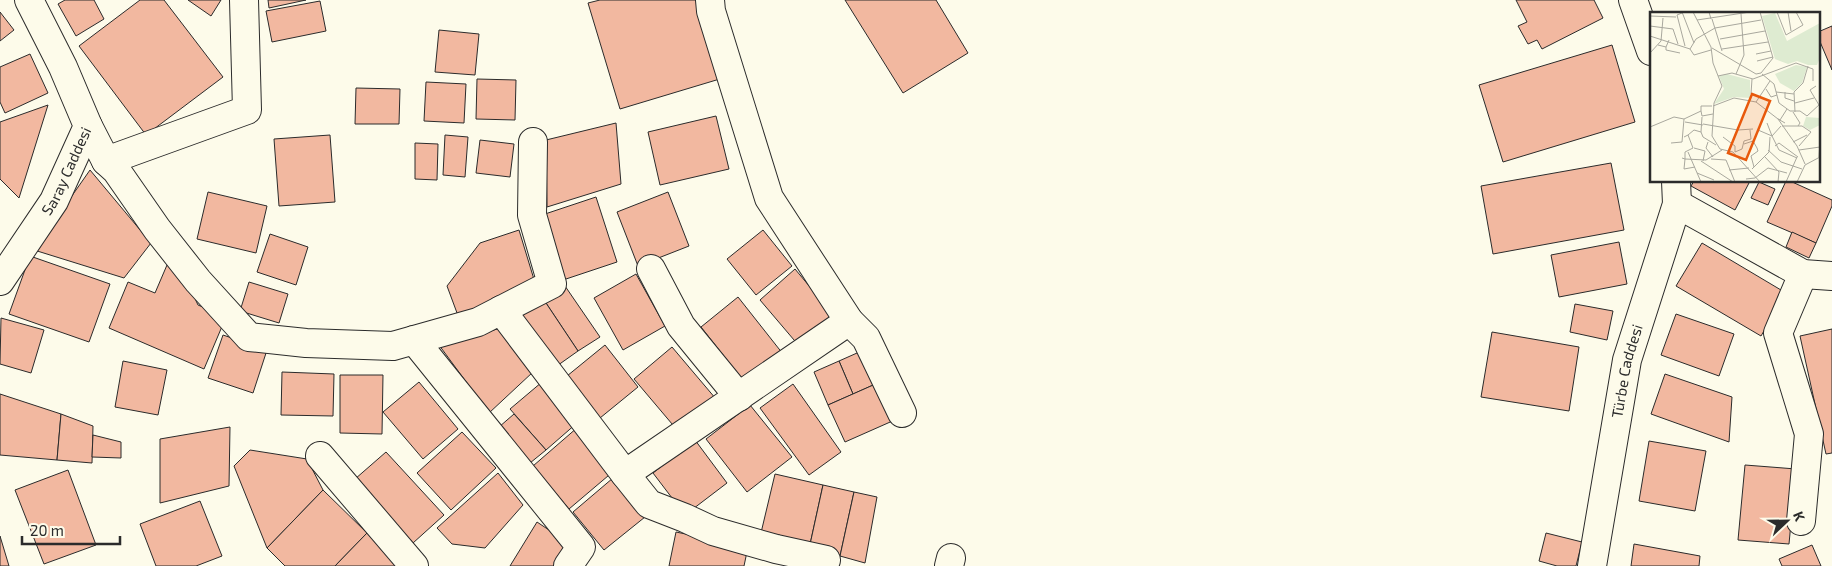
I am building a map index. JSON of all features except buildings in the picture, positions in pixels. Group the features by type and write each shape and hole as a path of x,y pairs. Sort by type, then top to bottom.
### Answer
{"street":[{"name":"Saray Caddesi","path":"1,277 54,201 88,126 63,67 29,0"},
{"path":"106,161 247,110 244,0"},
{"path":"710,0 711,11 769,198 849,321 866,338 902,413"},
{"path":"1633,0 1650,49"},
{"path":"88,126 106,161 116,170 157,229 198,281 249,337 306,343 393,346 478,322 552,284 532,216 533,142"},
{"path":"1677,193 1803,274 1832,276"},
{"name":"Türbe Caddesi","path":"1592,566 1627,360 1677,193"},
{"path":"650,269 680,326 739,397"},
{"path":"1801,521 1809,434 1778,333 1803,274"},
{"path":"501,310 649,504 713,531 776,549 826,560"},
{"path":"625,474 849,321"},
{"path":"414,340 580,547 568,566"},
{"path":"320,456 414,566"}]}
